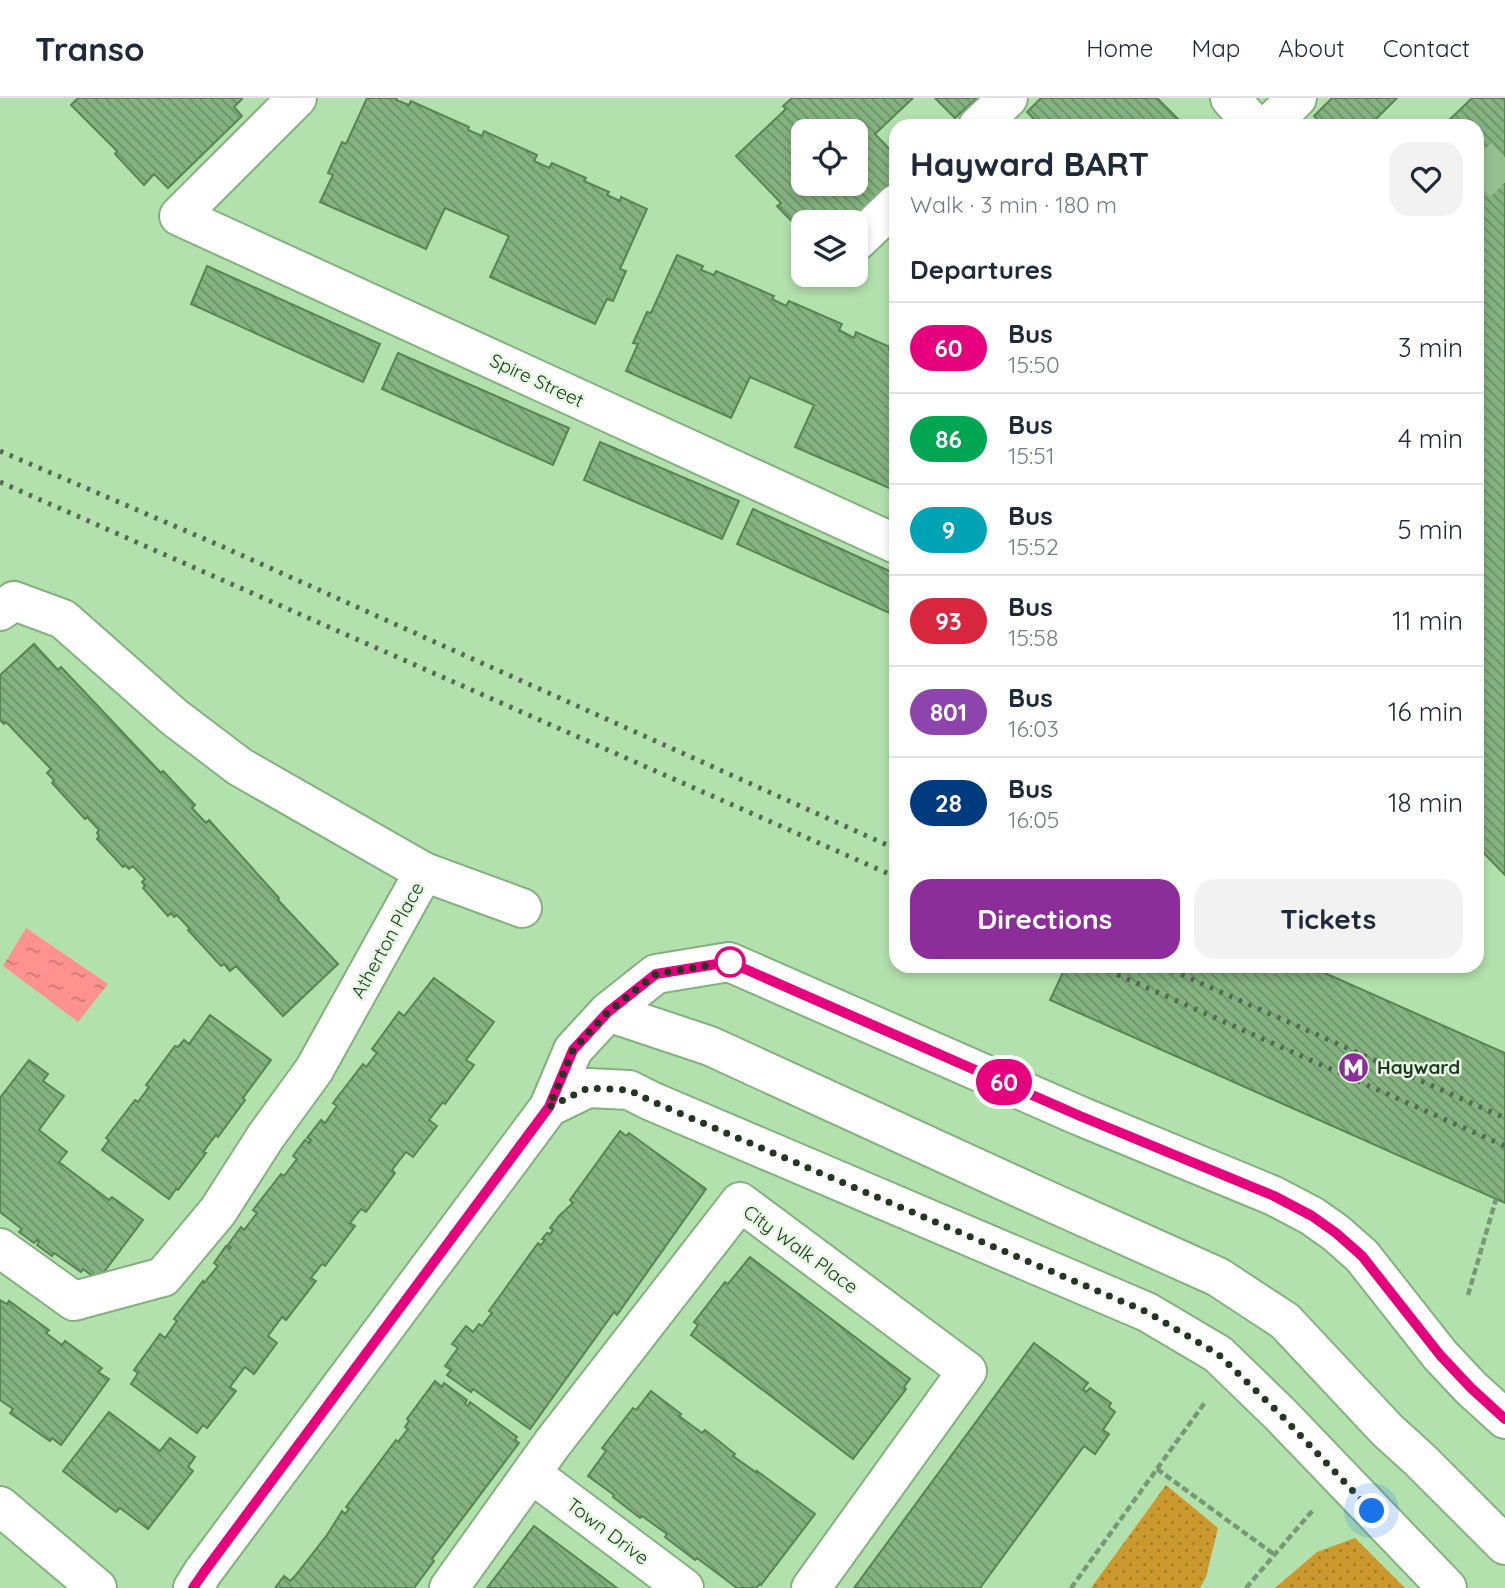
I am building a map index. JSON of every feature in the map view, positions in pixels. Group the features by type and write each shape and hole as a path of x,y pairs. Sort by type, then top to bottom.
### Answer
{"street":[{"name":"Spire Street","path":"297,98 179,216 889,541"},
{"path":"986,119 1008,98"},
{"path":"1230,98 1249,119"},
{"path":"1275,119 1297,98"},
{"path":"868,231 889,211"},
{"name":"Atherton Place","path":"0,611 13,601 63,619 174,717 240,766 424,872 314,1070 266,1136 218,1212 163,1277 74,1301 0,1248"},
{"path":"424,872 522,908"},
{"path":"193,1588 549,1107 573,1050 608,1012 656,974 729,962 1080,1116 1274,1196 1320,1222 1362,1256 1440,1355 1505,1419"},
{"path":"608,1012 710,1046 1218,1277 1285,1321 1387,1430 1505,1545"},
{"path":"549,1107 588,1088 629,1090 1147,1312 1218,1354 1280,1414 1447,1588"},
{"name":"City Walk Place","path":"449,1588 561,1433 740,1202 967,1371 811,1588"},
{"name":"Town Drive","path":"532,1474 684,1588"},
{"path":"0,1507 97,1588"}],"path":[{"path":"1468,1295 1496,1199"},
{"path":"1071,1588 1213,1391"},
{"path":"1157,1469 1275,1555"},
{"path":"1246,1588 1314,1508"}],"shaded area":[{"path":"1166,1485 1218,1528 1206,1577 1200,1588 1091,1588"},
{"path":"1355,1538 1405,1588 1275,1588 1317,1552"}],"water":[{"path":"26,928 108,984 78,1022 3,966"}],"building":[{"path":"78,98 241,98 234,107 242,116 168,188 154,174 144,185 115,154 117,151 71,105"},
{"path":"367,98 397,98 396,100 409,105 411,101 469,127 468,130 482,136 484,131 537,155 534,161 549,168 552,163 586,178 584,181 609,192 607,195 620,201 621,197 647,209 620,269 626,271 613,301 607,299 595,324 490,277 509,236 445,208 426,249 320,202 333,175 328,173 342,142 346,144"},
{"path":"792,98 913,98 875,134 889,149 889,185 863,210 791,210 791,221 777,206 781,203 736,156 786,109 783,106"},
{"path":"935,98 977,98 955,118"},
{"path":"1041,98 1157,98 1178,119 1034,119 1027,112"},
{"path":"1332,98 1397,98 1376,119 1317,119 1314,116"},
{"path":"1472,98 1505,98 1505,875 1484,853 1484,119 1450,119"},
{"path":"677,255 703,266 701,270 714,275 716,271 774,296 772,299 786,306 789,301 842,324 839,330 854,338 856,332 889,347 889,488 795,447 814,405 750,377 731,418 626,371 638,344 633,343 647,312 651,313"},
{"path":"207,266 380,344 363,382 191,304"},
{"path":"398,353 569,428 553,465 382,389"},
{"path":"600,442 739,501 722,539 584,480"},
{"path":"753,509 889,571 889,613 737,544"},
{"path":"34,644 58,670 61,667 161,773 163,771 195,805 192,808 206,823 209,820 338,964 283,1016 236,966 230,971 224,964 221,966 177,915 174,917 171,913 168,916 143,888 145,886 142,882 145,879 133,866 129,869 125,865 123,867 97,839 99,830 87,817 85,819 52,783 54,780 47,773 51,769 6,722 4,724 0,720 0,675"},
{"path":"1063,973 1325,973 1505,1053 1505,1203 1050,1000"},
{"path":"434,978 494,1022 466,1060 474,1065 445,1104 443,1102 429,1120 437,1126 413,1157 406,1152 392,1170 395,1173 366,1212 361,1209 350,1223 355,1226 325,1266 322,1264 311,1278 316,1281 286,1320 282,1317 268,1336 277,1343 254,1374 245,1367 230,1387 236,1391 207,1428 203,1425 197,1433 131,1384 138,1373 134,1370 160,1334 165,1338 177,1321 174,1319 218,1266 214,1263 226,1246 230,1249 228,1245 241,1227 244,1230 257,1213 253,1210 281,1174 284,1176 297,1159 293,1156 305,1140 309,1143 311,1140 307,1138 321,1120 325,1123 337,1106 333,1103 363,1064 366,1067 377,1053 372,1049 399,1012 404,1016"},
{"path":"210,1015 271,1060 218,1137 216,1135 203,1152 206,1153 169,1199 102,1150 109,1140 106,1138 135,1100 138,1102 149,1087 146,1085 175,1046 178,1047 184,1040 189,1044"},
{"path":"29,1060 48,1074 43,1081 64,1096 39,1130 67,1152 59,1162 109,1200 112,1197 143,1220 98,1280 54,1253 52,1256 37,1245 37,1240 34,1243 19,1232 22,1229 0,1212 0,1098"},
{"path":"620,1131 626,1136 629,1133 706,1189 617,1315 614,1312 530,1429 473,1389 471,1392 447,1375 451,1370 445,1366 458,1348 452,1344 466,1326 473,1332 479,1324 482,1326 492,1313 489,1311 538,1243 541,1245 545,1240 542,1239 553,1230 550,1228 559,1216 573,1203 570,1200"},
{"path":"750,1257 910,1379 904,1387 906,1389 853,1459 691,1335 698,1325 694,1322 725,1282 728,1284"},
{"path":"0,1300 7,1304 9,1301 49,1330 46,1333 62,1345 65,1341 102,1368 98,1372 109,1379 61,1445 52,1438 50,1441 10,1413 13,1409 0,1400"},
{"path":"1034,1343 1088,1383 1083,1389 1086,1392 1090,1388 1111,1403 1109,1407 1115,1412 1103,1430 1109,1434 1095,1454 1084,1446 980,1588 854,1588"},
{"path":"435,1381 442,1387 444,1383 467,1400 465,1404 468,1406 470,1402 517,1437 515,1440 519,1443 432,1559 434,1561 414,1588 275,1588 284,1576 290,1581 295,1576 342,1511 345,1514 349,1509 346,1507 396,1440 398,1442 408,1429 405,1427 409,1421 407,1419"},
{"path":"651,1391 681,1414 679,1416 702,1433 705,1430 735,1454 733,1456 815,1514 756,1588 737,1588 697,1558 695,1560 665,1537 667,1534 642,1516 640,1518 588,1476 606,1451 602,1448 633,1408 636,1410"},
{"path":"109,1412 160,1451 170,1438 195,1457 188,1467 193,1471 148,1529 120,1508 116,1512 63,1471"},
{"path":"534,1526 617,1588 487,1588"}],"tunnel":[{"path":"1484,176 1505,156"}],"railway":[{"path":"0,451 221,546 889,846"},
{"path":"0,482 889,874"},
{"path":"1114,973 1505,1146"},
{"path":"1178,973 1505,1118"}],"bus line":[{"name":"60","path":"193,1588 549,1107 573,1050 608,1012 656,974 729,962 1080,1116 1274,1196 1312,1216 1362,1256 1440,1355 1505,1419"}],"place":[{"name":"Hayward","path":"1354,1067"}],"route":[{"path":"730,962 656,974 608,1012 573,1050 549,1107 588,1088 629,1090 1147,1312 1218,1354 1280,1414 1372,1511"}]}
